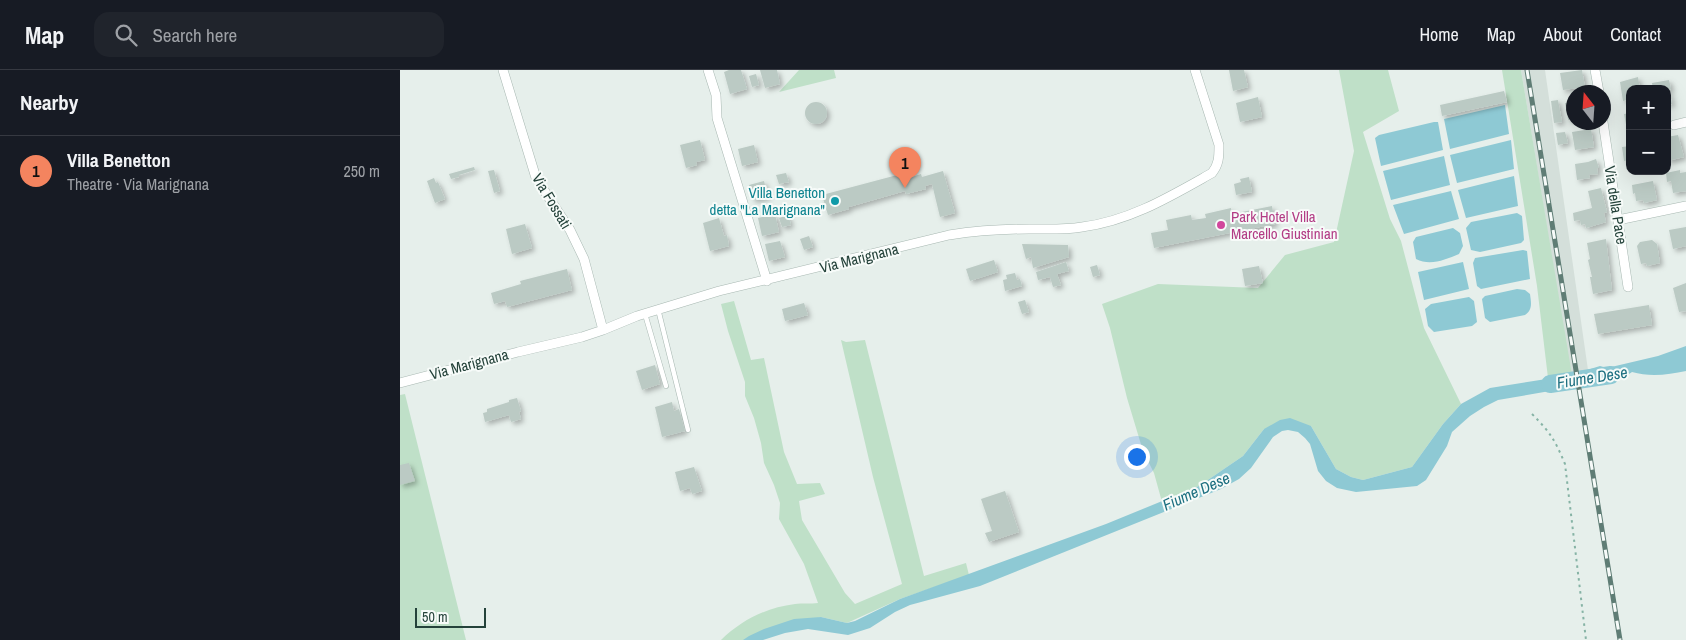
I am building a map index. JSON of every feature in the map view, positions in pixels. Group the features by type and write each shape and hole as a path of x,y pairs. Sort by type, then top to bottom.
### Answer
{"street":[{"name":"Via Fossati","path":"503,70 536,178 570,230 584,259 603,330"},
{"path":"708,70 716,95 717,118 767,281"},
{"name":"Via Marignana","path":"400,383 560,343 603,330 658,309 719,291 767,281 949,235 1085,227 1128,216 1160,202 1212,173 1217,166 1219,145 1195,70"},
{"path":"1596,70 1598,85"},
{"path":"1674,124 1686,122"},
{"name":"Via della Pace","path":"1604,130 1628,287"},
{"path":"1618,220 1686,206"}],"lane":[{"path":"658,309 688,430"},
{"path":"644,314 666,386"}],"path":[{"path":"1532,414 1549,430 1565,464 1586,640"}],"shaded area":[{"path":"1521,70 1545,70 1590,384 1573,387"}],"green space":[{"path":"799,70 834,70 836,78 779,92"},
{"path":"1339,70 1388,70 1399,111 1363,132 1390,219 1401,241 1424,328 1461,404 1443,424 1412,467 1363,480 1351,477 1336,469 1311,426 1264,429 1243,456 1199,486 1162,502 1154,473 1143,451 1102,304 1158,284 1258,288 1285,255 1334,242 1354,151"},
{"path":"1502,70 1521,70 1572,375 1548,378 1537,286"},
{"path":"734,301 751,360 764,358 784,452 797,484 820,483 825,494 799,501 802,520 845,593 855,604 902,584 873,477 841,340 846,342 865,340 924,576 966,563 969,575 900,599 847,623 821,617 749,640 721,640 737,626 774,608 795,604 818,603 804,564 779,519 780,503 764,463 754,418 745,396 745,382 721,304"},
{"path":"405,394 466,640 400,640 400,395"}],"water":[{"path":"1505,105 1509,134 1450,149 1444,119"},
{"path":"1438,122 1443,150 1381,166 1375,138 1379,135"},
{"path":"1511,140 1514,169 1457,183 1450,155"},
{"path":"1444,156 1450,185 1391,200 1383,171"},
{"path":"1514,176 1518,206 1466,218 1458,190"},
{"path":"1451,191 1459,219 1404,234 1393,205"},
{"path":"1517,213 1522,216 1524,240 1521,243 1480,252 1471,250 1466,228 1471,222"},
{"path":"1453,228 1460,233 1463,246 1459,254 1432,262 1416,259 1413,242 1416,237"},
{"path":"1523,250 1527,251 1530,279 1481,289 1477,286 1473,263 1475,258"},
{"path":"1463,262 1469,289 1424,300 1418,272"},
{"path":"1517,289 1525,290 1530,294 1531,306 1528,313 1490,322 1485,318 1482,299 1485,296"},
{"path":"1469,297 1474,301 1477,322 1472,326 1434,332 1428,326 1425,309 1431,304"},
{"path":"1686,346 1686,371 1659,375 1645,375 1632,372 1623,378 1590,384 1587,370 1600,366 1607,368 1658,356"},
{"path":"1572,375 1573,387 1498,400 1470,416 1452,432 1447,446 1426,480 1417,486 1356,492 1337,488 1326,481 1318,471 1310,444 1305,438 1298,432 1282,431 1273,437 1251,468 1239,479 1221,489 980,586 910,605 870,628 848,635 808,629 785,633 763,640 743,640 764,629 794,619 821,617 847,623 855,621 900,599 1106,524 1199,486 1243,456 1264,429 1280,420 1290,418 1311,426 1336,469 1351,477 1363,480 1412,467 1443,424 1461,404 1490,388"}],"building":[{"path":"741,70 747,89 730,94 724,72"},
{"path":"760,70 777,70 780,84 765,88"},
{"path":"1229,70 1244,70 1248,87 1233,91"},
{"path":"1582,70 1585,85 1566,85 1566,90 1563,90 1560,73"},
{"path":"756,74 759,85 752,87 749,76"},
{"path":"1638,77 1639,85 1626,85 1626,100 1623,101 1620,82"},
{"path":"1669,80 1670,85 1652,85 1652,83"},
{"path":"1504,91 1507,102 1442,116 1440,105"},
{"path":"1258,97 1262,117 1240,122 1236,103"},
{"path":"1558,100 1562,122 1554,123 1551,101"},
{"path":"816,102 824,105 827,113 824,121 816,124 808,121 805,113 808,105"},
{"path":"1591,130 1594,147 1575,150 1572,132"},
{"path":"1565,132 1568,143 1558,145 1556,133"},
{"path":"1678,135 1684,157 1671,160 1671,136"},
{"path":"700,140 705,160 696,162 697,165 686,168 680,145"},
{"path":"754,145 758,162 742,166 738,149"},
{"path":"1626,146 1626,161 1624,161 1622,147"},
{"path":"1596,159 1599,168 1597,168 1598,174 1589,175 1590,178 1577,180 1575,164"},
{"path":"474,167 475,170 459,175 459,177 451,179 449,174"},
{"path":"494,170 500,191 494,193 488,171"},
{"path":"1680,170 1680,173 1686,172 1686,191 1673,193 1671,181 1667,182 1666,175 1671,175 1671,172"},
{"path":"943,171 955,213 940,217 932,184 925,186 926,189 906,194 905,191 828,215 822,195 901,174 903,180 921,174 922,177"},
{"path":"786,173 789,182 779,184 776,175"},
{"path":"1249,177 1252,192 1236,195 1234,184 1241,182 1240,179"},
{"path":"434,178 436,183 438,182 445,199 435,203 427,181"},
{"path":"764,181 768,197 753,200 749,185"},
{"path":"1653,181 1657,200 1644,203 1643,200 1636,201 1632,185"},
{"path":"1601,188 1607,212 1604,213 1606,222 1586,228 1585,224 1581,225 1580,220 1574,221 1573,213 1592,208 1588,191"},
{"path":"1272,206 1275,224 1154,248 1151,233 1168,230 1166,220 1191,215 1192,220 1206,218 1205,214 1231,208 1232,214"},
{"path":"775,214 779,232 762,236 758,218"},
{"path":"788,215 791,225 782,227 779,218"},
{"path":"719,218 724,236 727,235 729,246 710,251 703,223"},
{"path":"525,224 532,248 512,254 506,229"},
{"path":"1686,227 1686,246 1673,249 1669,230"},
{"path":"809,236 813,247 804,250 800,239"},
{"path":"1606,239 1612,290 1593,294 1587,243"},
{"path":"1652,240 1657,244 1660,263 1647,266 1646,263 1641,264 1637,246 1640,242"},
{"path":"780,241 785,257 769,261 765,244"},
{"path":"1022,244 1068,245 1069,257 1033,268 1031,257 1026,259"},
{"path":"994,260 998,272 970,281 966,269"},
{"path":"1066,262 1069,271 1057,274 1061,285 1053,287 1050,277 1038,280 1036,272"},
{"path":"1097,265 1100,275 1093,277 1090,267"},
{"path":"1259,266 1263,283 1245,286 1242,269"},
{"path":"567,269 572,290 507,307 505,301 494,304 491,293 521,284 520,281"},
{"path":"1015,273 1017,280 1020,279 1022,286 1005,291 1003,280 1007,279 1006,275"},
{"path":"1686,283 1686,311 1679,312 1673,288"},
{"path":"1025,300 1029,312 1022,314 1018,302"},
{"path":"804,303 808,315 785,321 782,309"},
{"path":"1649,305 1652,325 1598,334 1594,314"},
{"path":"655,365 660,384 642,390 636,371"},
{"path":"517,398 521,419 511,422 509,415 485,422 483,413 487,412 487,409"},
{"path":"672,402 674,411 679,409 685,431 662,437 655,407"},
{"path":"409,463 415,481 400,485 400,465"},
{"path":"694,467 702,491 692,494 690,488 680,491 675,472"},
{"path":"1005,491 1019,532 989,542 985,533 992,531 981,499"}],"waterway":[{"name":"Fiume Dese","path":"1550,384 1611,375"}],"railway":[{"path":"1527,70 1620,640"}],"place":[{"name":"Villa Benetton","path":"905,188"},
{"name":"Villa Benetton detta \"La Marignana\"","path":"835,201"},
{"name":"Park Hotel Villa Marcello Giustinian","path":"1221,225"}]}
